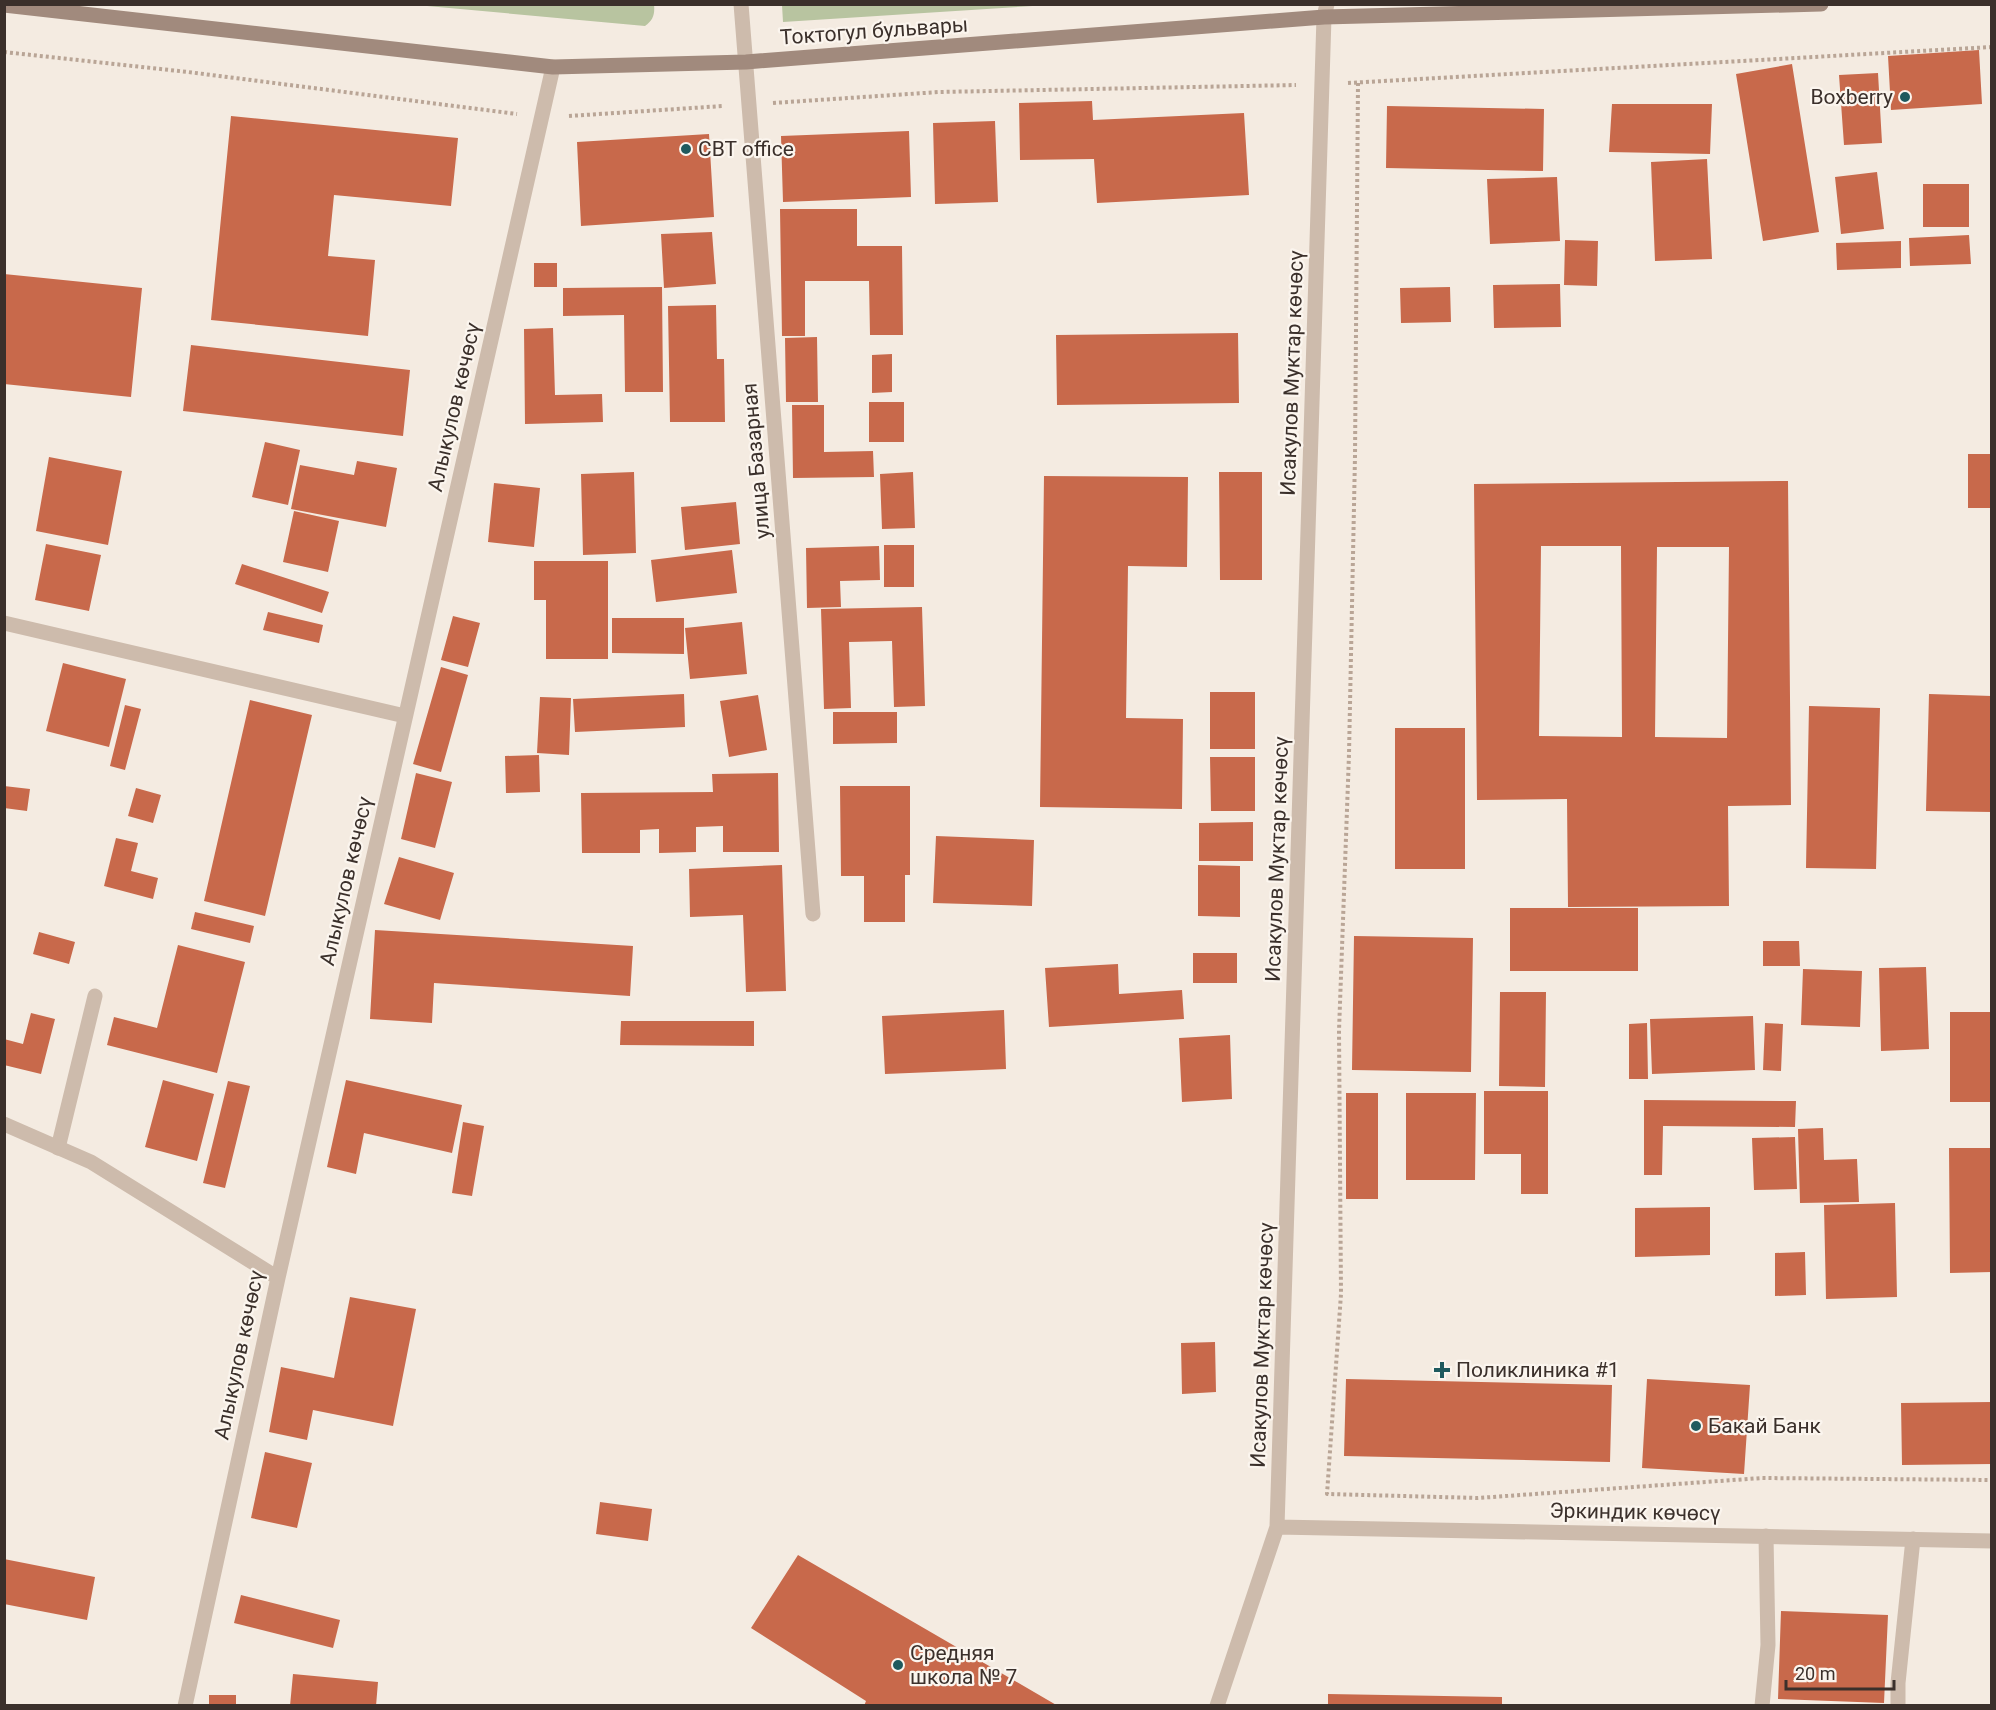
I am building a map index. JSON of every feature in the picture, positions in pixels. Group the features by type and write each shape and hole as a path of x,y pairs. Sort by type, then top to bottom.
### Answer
{"street":[{"name":"улица Базарная","path":"741,4 813,914"},
{"name":"Токтогул бульвары","path":"4,5 553,67 746,62 1326,10 1821,4"},
{"name":"Исакулов Муктар көчөсү","path":"1217,1706 1277,1527 1326,10"},
{"name":"Алыкулов көчөсү","path":"184,1706 278,1278 553,67"},
{"path":"4,623 405,716"},
{"path":"58,1148 95,996"},
{"path":"4,1124 91,1162 278,1278"},
{"name":"Эркиндик көчөсү","path":"1277,1527 1992,1541"},
{"path":"1762,1706 1768,1645 1766,1536"},
{"path":"1898,1706 1898,1683 1913,1539"}],"path":[{"path":"1992,47 1358,82 1355,456 1349,754 1339,1031 1341,1294 1327,1494 1478,1498 1762,1478 1992,1480"}],"green space":[{"path":"654,4 653,17 645,26 416,5"},
{"path":"782,4 1049,5 783,22"}],"building":[{"path":"1979,50 1982,104 1891,110 1888,56"},
{"path":"1792,64 1819,232 1763,241 1736,74"},
{"path":"1878,73 1882,143 1844,145 1839,75"},
{"path":"1092,101 1093,120 1244,113 1249,195 1097,203 1094,159 1020,160 1019,103"},
{"path":"1612,104 1712,104 1710,154 1609,152"},
{"path":"1387,106 1544,109 1543,171 1386,168"},
{"path":"231,116 458,138 451,206 334,195 328,256 375,260 368,336 211,320"},
{"path":"995,121 998,202 935,204 933,123"},
{"path":"909,131 911,197 783,202 781,136"},
{"path":"709,134 714,217 581,226 577,142"},
{"path":"1707,159 1712,259 1655,261 1651,162"},
{"path":"1877,172 1884,229 1841,234 1835,177"},
{"path":"1557,177 1560,241 1490,244 1487,179"},
{"path":"1923,184 1969,184 1969,227 1923,227"},
{"path":"780,209 857,209 857,246 902,246 903,335 870,335 869,281 805,281 805,336 782,336"},
{"path":"712,232 716,284 664,288 661,234"},
{"path":"1969,235 1971,264 1910,266 1909,238"},
{"path":"1565,240 1598,241 1597,286 1564,285"},
{"path":"1901,241 1901,268 1837,270 1836,243"},
{"path":"534,263 557,263 557,287 534,287"},
{"path":"4,274 142,288 131,397 4,384"},
{"path":"1560,284 1561,327 1494,328 1493,285"},
{"path":"662,287 663,392 625,392 624,315 563,316 563,288"},
{"path":"1450,287 1451,322 1401,323 1400,288"},
{"path":"716,305 717,359 724,359 725,422 670,422 668,306"},
{"path":"553,328 555,395 602,394 603,422 525,424 524,329"},
{"path":"1238,333 1239,403 1057,405 1056,335"},
{"path":"817,337 818,402 786,402 785,338"},
{"path":"191,345 410,370 403,436 183,411"},
{"path":"892,354 892,392 872,393 872,355"},
{"path":"869,402 904,402 904,442 869,442"},
{"path":"792,405 824,405 824,452 873,451 874,477 793,478"},
{"path":"265,442 300,450 288,505 252,497"},
{"path":"1968,454 1992,454 1992,508 1968,508"},
{"path":"49,457 122,471 108,545 36,531"},
{"path":"357,461 397,468 386,527 291,509 300,465 354,475"},
{"path":"634,472 636,553 583,555 581,474"},
{"path":"913,472 915,528 882,529 880,474"},
{"path":"1219,472 1262,472 1262,580 1220,580"},
{"path":"1044,476 1188,477 1187,567 1128,566 1126,718 1183,719 1182,809 1040,807"},
{"path":"1788,481 1791,805 1728,806 1729,906 1568,907 1567,799 1477,800 1474,484","holes":["1541,546 1621,546 1622,737 1539,736","1657,547 1729,547 1727,738 1655,737"]},
{"path":"494,483 540,488 534,547 488,542"},
{"path":"736,502 740,544 685,550 681,507"},
{"path":"294,511 339,521 328,572 283,562"},
{"path":"46,544 101,555 89,611 35,600"},
{"path":"884,545 914,545 914,587 884,587"},
{"path":"879,546 880,580 840,581 841,607 807,608 806,548"},
{"path":"732,550 737,593 656,602 651,560"},
{"path":"534,561 608,561 608,659 546,659 546,600 534,600"},
{"path":"242,564 329,592 322,613 235,584"},
{"path":"922,607 925,706 894,707 892,641 849,642 851,708 824,709 821,609"},
{"path":"268,612 323,625 319,643 263,630"},
{"path":"453,616 480,623 468,667 441,660"},
{"path":"612,618 684,618 684,654 612,653"},
{"path":"742,622 747,674 690,679 685,628"},
{"path":"63,663 126,679 109,747 46,731"},
{"path":"441,667 468,675 441,772 413,764"},
{"path":"1210,692 1255,692 1255,749 1210,749"},
{"path":"684,694 685,727 575,732 573,699"},
{"path":"1929,694 1992,696 1992,812 1926,811"},
{"path":"758,695 767,750 729,757 720,701"},
{"path":"540,697 571,698 569,755 537,753"},
{"path":"250,700 312,715 265,916 204,901"},
{"path":"125,705 141,709 125,770 110,766"},
{"path":"1809,706 1880,708 1876,869 1806,868"},
{"path":"833,712 897,712 897,743 833,744"},
{"path":"1395,728 1465,728 1465,869 1395,869"},
{"path":"539,755 540,792 506,793 505,756"},
{"path":"1210,757 1255,757 1255,811 1211,811"},
{"path":"416,773 452,782 435,848 401,839"},
{"path":"778,773 779,852 723,852 723,826 696,827 696,852 659,853 659,829 640,830 640,853 582,853 581,793 713,792 712,774"},
{"path":"4,786 30,789 27,811 4,808"},
{"path":"840,786 910,786 910,875 905,875 905,922 864,922 864,876 841,876"},
{"path":"136,788 161,795 153,823 128,816"},
{"path":"1253,822 1253,861 1199,861 1199,823"},
{"path":"936,836 1034,840 1032,906 933,903"},
{"path":"116,838 138,843 131,871 158,878 153,899 104,886"},
{"path":"399,857 454,873 440,920 384,904"},
{"path":"782,865 786,991 746,992 743,915 690,917 689,869"},
{"path":"1198,865 1240,866 1240,917 1198,916"},
{"path":"1510,908 1638,908 1638,971 1510,971"},
{"path":"195,912 254,926 250,943 191,929"},
{"path":"375,930 633,946 630,996 434,983 432,1023 370,1019"},
{"path":"39,932 75,942 69,964 33,954"},
{"path":"1354,936 1473,938 1471,1072 1352,1070"},
{"path":"1763,941 1799,941 1800,966 1763,966"},
{"path":"178,945 245,962 217,1073 107,1045 114,1017 157,1028"},
{"path":"1193,953 1237,953 1237,983 1193,983"},
{"path":"1118,964 1119,994 1182,990 1184,1019 1049,1027 1045,968"},
{"path":"1926,967 1929,1049 1881,1051 1879,968"},
{"path":"1803,969 1862,971 1860,1027 1801,1025"},
{"path":"1500,992 1546,992 1545,1087 1499,1086"},
{"path":"1004,1010 1006,1069 885,1074 882,1016"},
{"path":"1950,1012 1992,1012 1992,1102 1950,1102"},
{"path":"31,1013 55,1019 41,1074 4,1065 4,1039 23,1044"},
{"path":"1753,1016 1755,1070 1652,1074 1650,1019"},
{"path":"621,1021 754,1021 754,1046 620,1045"},
{"path":"1647,1023 1648,1079 1629,1079 1629,1024"},
{"path":"1765,1023 1783,1024 1781,1071 1763,1070"},
{"path":"1230,1035 1232,1099 1182,1102 1179,1038"},
{"path":"163,1080 214,1094 197,1161 145,1147"},
{"path":"346,1080 462,1105 452,1153 364,1133 356,1174 327,1167"},
{"path":"228,1081 250,1086 225,1188 203,1183"},
{"path":"1484,1091 1548,1091 1548,1194 1521,1194 1521,1154 1484,1154"},
{"path":"1346,1093 1378,1093 1378,1199 1346,1199"},
{"path":"1406,1093 1476,1093 1475,1180 1406,1180"},
{"path":"1644,1100 1796,1101 1795,1127 1663,1126 1662,1175 1644,1175"},
{"path":"463,1122 484,1126 472,1196 452,1193"},
{"path":"1823,1128 1824,1160 1857,1159 1859,1202 1800,1203 1798,1129"},
{"path":"1795,1137 1797,1189 1754,1190 1752,1138"},
{"path":"1949,1148 1992,1148 1992,1272 1950,1273"},
{"path":"1895,1203 1897,1297 1826,1299 1824,1205"},
{"path":"1710,1207 1710,1255 1635,1257 1635,1208"},
{"path":"1805,1252 1806,1295 1775,1296 1775,1253"},
{"path":"350,1297 416,1309 393,1426 313,1410 307,1440 269,1432 281,1367 334,1378"},
{"path":"1215,1342 1216,1392 1182,1394 1181,1343"},
{"path":"1346,1379 1612,1385 1610,1462 1344,1456"},
{"name":"Бакай Банк","path":"1647,1379 1750,1385 1744,1474 1642,1468"},
{"path":"1992,1402 1992,1464 1902,1465 1901,1403"},
{"path":"265,1452 312,1463 297,1528 251,1518"},
{"path":"600,1502 652,1509 648,1541 596,1534"},
{"name":"Средняя школа № 7","path":"798,1555 1058,1706 864,1706 866,1701 751,1628"},
{"path":"4,1559 95,1577 87,1620 4,1604"},
{"path":"241,1595 340,1620 333,1648 234,1623"},
{"path":"1781,1611 1888,1615 1884,1703 1778,1699"},
{"path":"293,1674 378,1682 376,1706 290,1706"},
{"path":"1328,1694 1502,1697 1502,1706 1328,1706"},
{"path":"209,1695 236,1695 236,1706 209,1706"}],"place":[{"name":"Boxberry","path":"1905,97"},
{"name":"CBT office","path":"686,149"},
{"name":"Поликлиника #1","path":"1442,1370"},
{"name":"Бакай Банк","path":"1696,1426"},
{"name":"Средняя школа № 7","path":"898,1665"}]}
